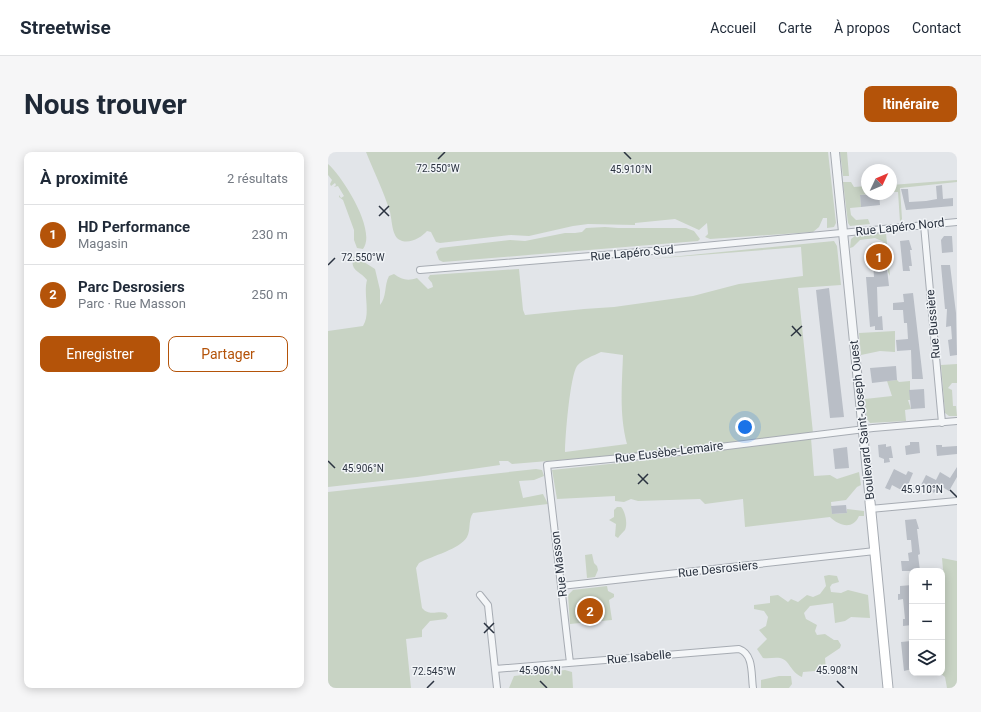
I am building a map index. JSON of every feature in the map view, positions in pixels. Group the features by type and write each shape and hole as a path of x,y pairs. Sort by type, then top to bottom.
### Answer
{"main road":[{"name":"Boulevard Saint-Joseph Ouest","path":"870,505 888,688"}],"street":[{"name":"Boulevard Saint-Joseph Ouest","path":"835,152 870,505"},
{"name":"Rue Lapéro Nord","path":"843,233 957,222"},
{"name":"Rue Bussière","path":"924,225 942,423"},
{"name":"Rue Lapéro Sud","path":"420,270 652,251 843,233"},
{"name":"Rue Eusèbe-Lemaire","path":"547,465 606,460 862,430 957,421"},
{"name":"Rue Masson","path":"547,465 570,663"},
{"path":"870,505 957,501"},
{"name":"Rue Desrosiers","path":"562,586 875,551"},
{"path":"480,596 488,605 497,688"},
{"name":"Rue Isabelle","path":"495,669 739,649 746,653 749,658 753,688"}],"green space":[{"path":"366,152 828,152 836,223 834,227 827,228 827,218 823,218 819,227 813,232 710,239 705,237 708,234 707,223 699,230 675,219 635,223 635,225 588,224 529,236 511,235 440,243 436,242 431,232 427,231 415,240 407,242 400,240 395,235 388,204"},
{"path":"840,152 847,152 849,176 843,176"},
{"path":"328,164 342,180 362,218 366,230 366,241 363,249 357,248 354,240 354,230 343,200 339,197 339,195 341,198 344,196 338,186 334,187 336,185 335,183 331,186 330,184 332,180 328,175"},
{"path":"957,180 957,182 900,188 902,219 900,222 897,185"},
{"path":"843,182 851,182 854,187 861,186 861,207 850,208 851,215 856,220 868,219 870,224 850,226 848,223"},
{"path":"586,228 686,228 694,231 700,239 698,241 443,262 439,260 436,252 440,248 510,240 525,241 565,233 582,232"},
{"path":"886,233 890,276 888,272 884,242 875,238 860,240 850,248 851,239 855,236"},
{"path":"834,241 837,246 841,285 798,288 813,433 633,454 512,464 508,461 499,461 500,465 417,477 328,487 328,331 363,326 367,310 367,280 354,268 352,262 353,258 359,255 366,257 364,262 375,269 380,290 380,305 384,298 386,283 389,276 394,274 405,279 417,278 428,289 433,287 428,278 430,275 519,269 523,310 525,315 614,307 693,296 739,284 803,276 801,247 650,259","holes":["601,352 623,355 622,411 624,433 627,444 565,452 570,394 574,372 577,366"]},
{"path":"895,331 895,352 880,351 861,355 859,333"},
{"path":"957,364 957,383 952,383 948,388 952,390 953,406 956,406 957,416 949,416 945,413 941,365"},
{"path":"897,380 899,382 910,381 910,400 908,400 911,409 905,410 906,421 870,423 867,419 865,399 892,396 887,381"},
{"path":"811,438 814,476 830,475 837,479 859,472 861,485 857,487 846,500 831,502 832,514 847,513 847,509 864,511 864,516 859,516 850,525 837,523 830,517 745,527 743,499 705,504 700,499 638,501 631,499 624,502 615,501 615,496 557,499 552,470 657,459"},
{"path":"536,469 542,470 544,476 534,480 519,481 523,498 543,494 548,504 473,513 471,516 467,537 463,541 452,549 419,563 416,568 422,608 431,613 443,612 448,616 446,619 430,621 422,630 422,637 406,639 411,688 328,688 328,492"},
{"path":"617,507 621,507 625,514 626,521 625,530 618,538 615,536 616,524 609,520 614,517 614,510"},
{"path":"592,554 594,563 598,570 595,577 587,578 585,555"},
{"path":"942,558 957,561 957,688 947,688 944,676 945,676 945,568 943,568"},
{"path":"824,576 837,576 839,582 832,584 830,587 831,592 841,593 848,590 868,595 870,618 851,617 845,621 835,623 833,603 810,606 804,613 806,619 817,625 815,631 817,635 825,634 834,640 838,640 841,645 840,648 825,658 826,670 803,672 802,677 798,675 783,659 763,658 757,649 767,639 759,630 766,626 768,617 764,611 754,609 754,605 770,603 770,596 778,595 788,602 791,599 798,602 807,595 813,597 820,594 826,586"},
{"path":"607,586 608,591 614,594 614,597 609,600 612,620 570,624 568,595 573,590"},
{"path":"565,670 572,672 573,688 509,688 514,676"},
{"path":"779,676 791,676 792,684 789,688 761,688 761,680"}],"building":[{"path":"942,185 943,199 953,198 953,206 906,210 901,189 908,189 909,202 926,201 937,199 936,186"},
{"path":"860,195 861,200 880,200 880,205 861,207"},
{"path":"944,236 952,236 953,252 942,253 941,240"},
{"path":"909,240 912,250 910,250 912,266 909,266 910,271 903,271 900,241"},
{"path":"884,242 889,286 877,287 878,317 882,316 883,330 875,330 875,326 870,327 866,277 874,277 873,263 877,262 876,252 871,252 870,244"},
{"path":"941,265 950,265 956,313 957,355 950,356 948,340 952,339 951,326 946,327 947,309 945,309"},
{"path":"829,288 844,417 830,418 816,290"},
{"path":"913,293 923,379 912,379 911,350 897,351 896,340 908,339 907,323 904,323 903,310 893,310 893,303 904,302 903,294"},
{"path":"896,366 897,380 872,383 870,368"},
{"path":"924,389 925,408 911,409 909,390"},
{"path":"910,442 919,442 920,453 906,455 905,446 910,445"},
{"path":"886,444 886,447 891,446 893,458 889,458 890,462 884,463 884,459 879,457 878,445"},
{"path":"936,445 942,445 942,447 957,446 957,454 937,456"},
{"path":"847,447 849,468 835,469 833,449"},
{"path":"957,467 957,477 949,491 939,485 934,493 921,485 926,475 936,480 940,472 950,478"},
{"path":"894,469 906,475 908,471 913,473 905,492 892,485 890,490 885,488"},
{"path":"846,505 847,513 832,514 831,506"},
{"path":"916,519 919,529 917,529 920,554 918,555 920,568 909,568 909,571 902,571 901,561 909,561 908,553 912,552 911,540 907,540 905,520"},
{"path":"909,585 909,625 903,626 903,619 905,619 903,599 898,600 900,586"},
{"path":"909,641 909,670 904,671 901,642"}],"place":[{"name":"HD Performance","path":"879,257"},
{"name":"Parc Desrosiers","path":"590,611"}]}
